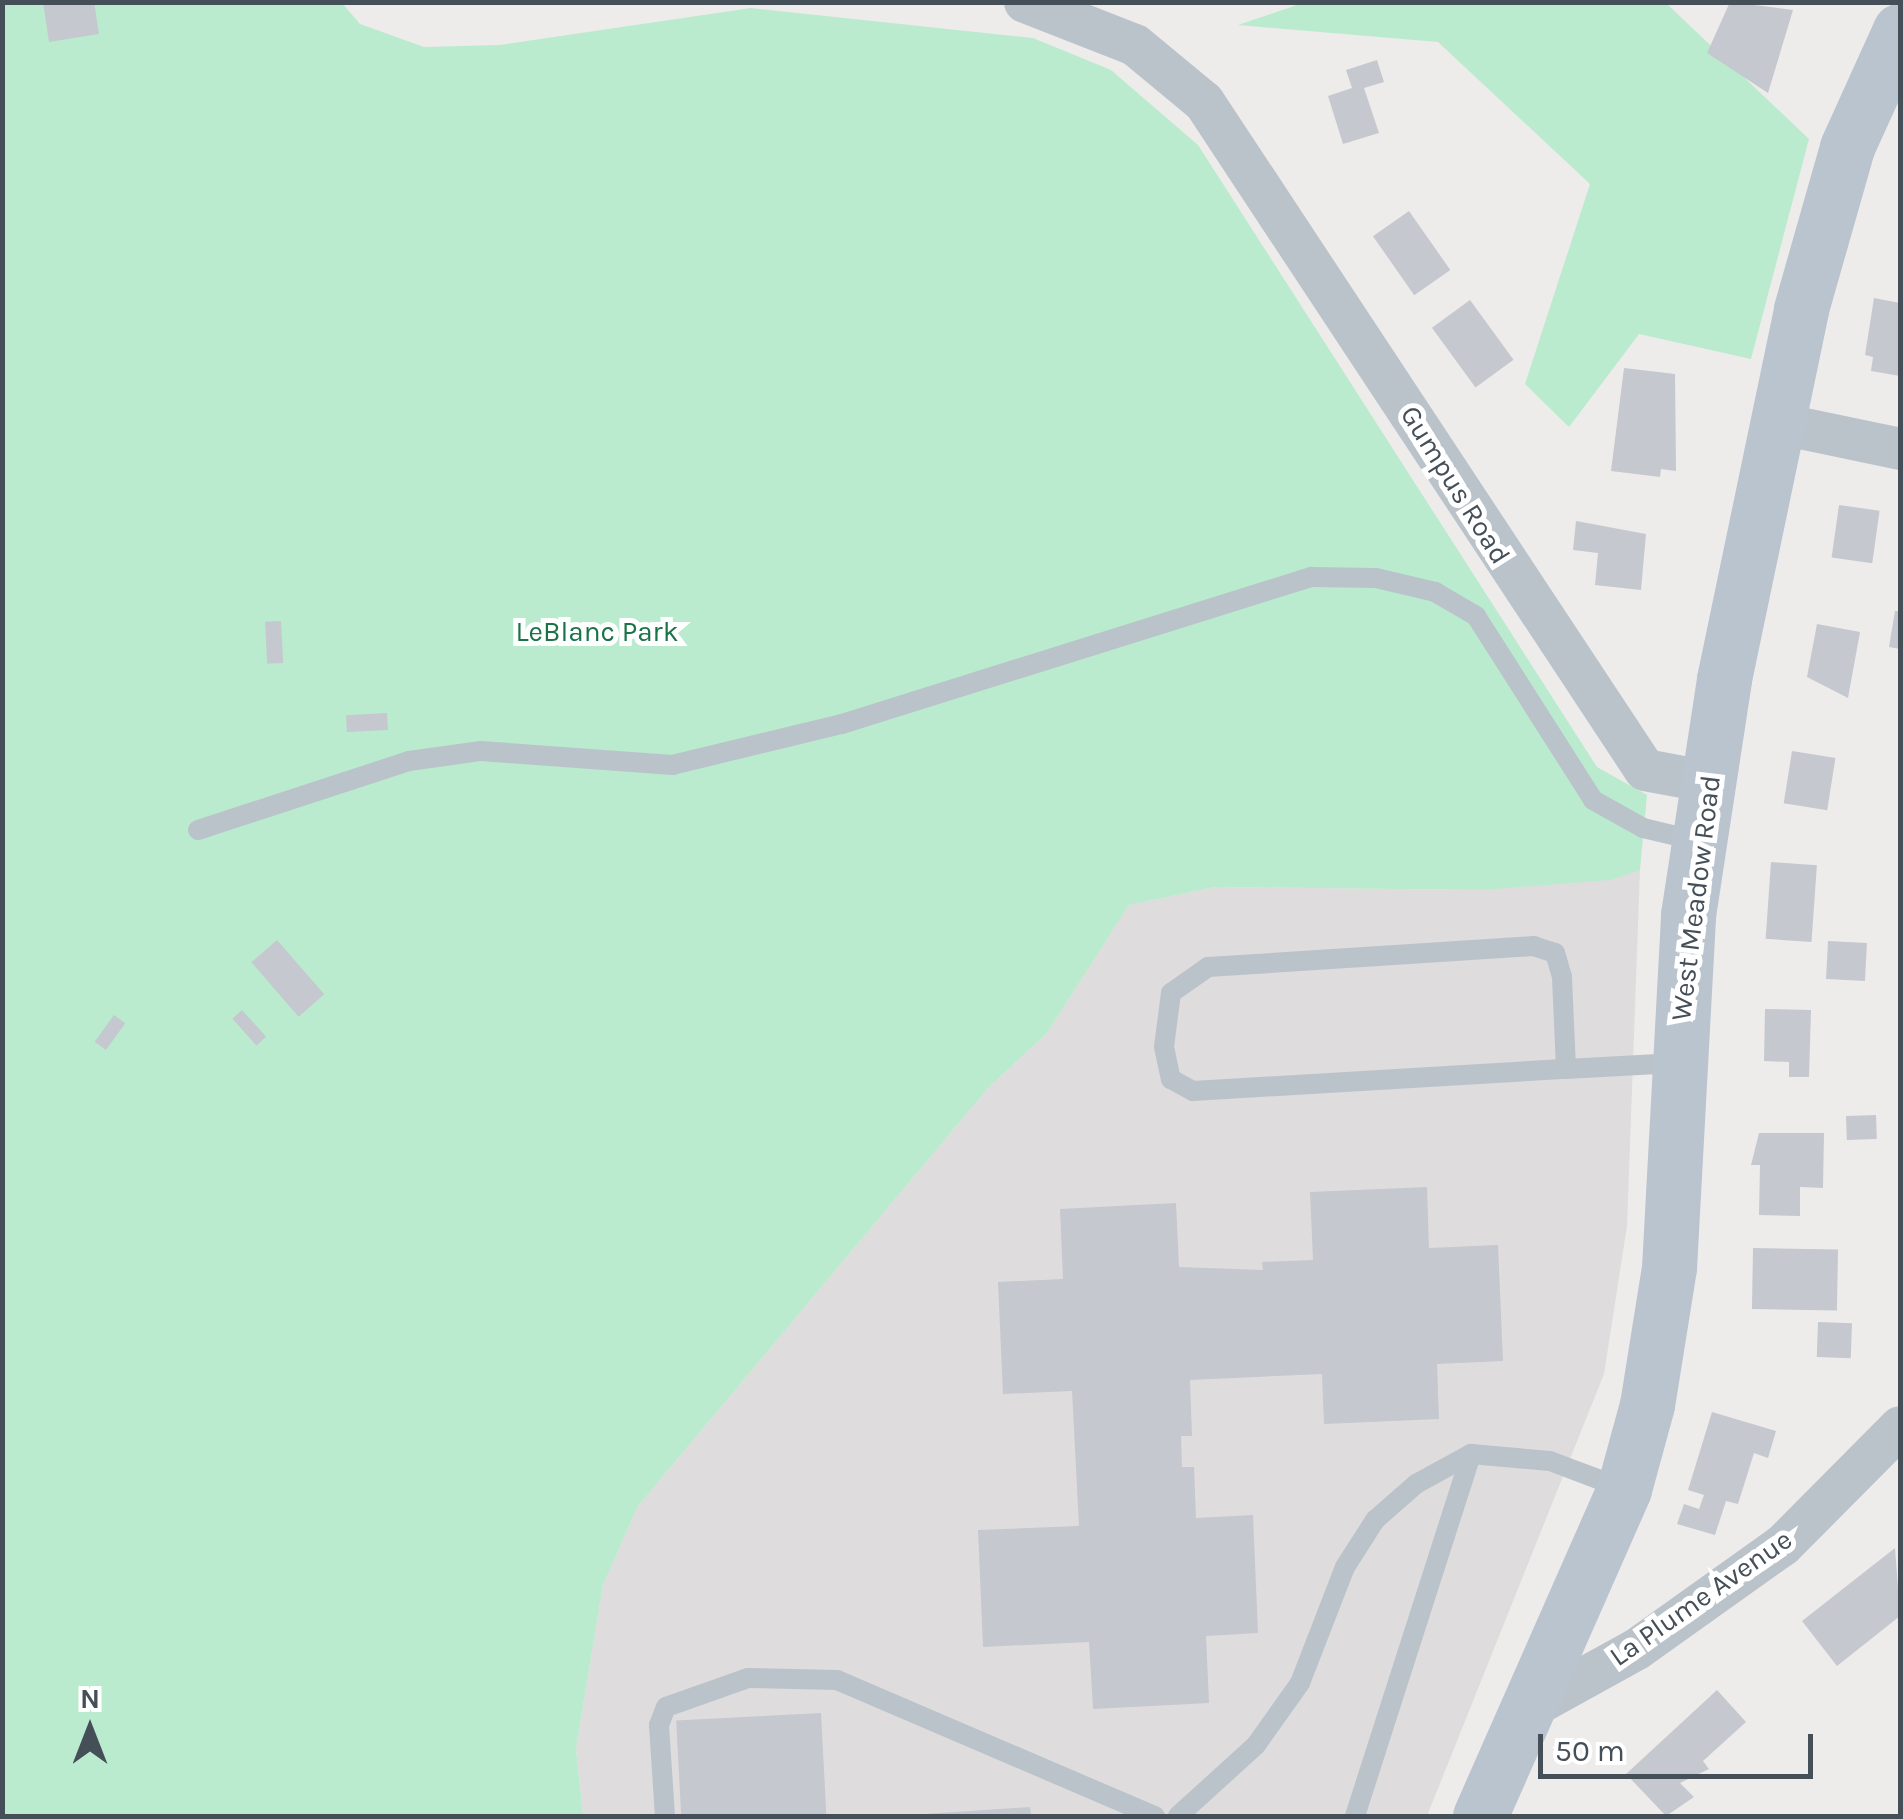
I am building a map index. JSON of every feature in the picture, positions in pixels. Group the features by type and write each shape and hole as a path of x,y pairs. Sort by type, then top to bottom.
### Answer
{"street":[{"name":"Gumpus Road","path":"1024,2 1135,45 1237,140 1517,586 1645,770 1709,782"},
{"name":"West Meadow Road","path":"1480,1816 1624,1489 1669,1268 1678,1063 1700,841 1776,423 1847,147 1900,30"},
{"path":"1776,423 1900,449"},
{"name":"La Plume Avenue","path":"1530,1708 1637,1649 1784,1545 1900,1428"}],"lane":[{"path":"198,830 409,762 481,751 672,765 842,724 1312,577 1435,592 1476,616 1594,800 1643,828 1700,841"},
{"path":"1566,1069 1562,977 1555,953 1534,946 1208,967 1171,993 1164,1048 1171,1079 1193,1091 1678,1063"},
{"path":"1355,1816 1471,1454"},
{"path":"1178,1816 1256,1746 1300,1683 1346,1567 1375,1520 1471,1454 1550,1461 1624,1489"},
{"path":"665,1816 659,1725 666,1707 748,1678 836,1680 1155,1816"}],"shaded area":[{"path":"1640,870 1627,1226 1604,1374 1427,1816 583,1816 576,1748 603,1585 638,1506 988,1088 1047,1033 1129,905 1215,887 1481,890"}],"green space":[{"name":"LeBlanc Park","path":"3,3 342,3 360,24 424,47 500,45 751,8 1033,38 1111,70 1198,145 1597,767 1647,795 1640,870 1610,880 1481,890 1215,887 1129,905 1047,1033 988,1088 638,1506 603,1585 576,1748 583,1816 3,1816"},
{"path":"1303,3 1666,3 1809,139 1751,359 1639,334 1569,427 1525,384 1590,184 1438,42 1238,25"}],"building":[{"path":"43,2 94,2 99,34 49,42"},
{"path":"1730,2 1793,10 1768,93 1707,53"},
{"path":"1377,60 1384,82 1364,88 1379,133 1343,144 1328,96 1352,88 1346,70"},
{"path":"1409,211 1450,270 1414,295 1373,236"},
{"path":"1874,298 1900,303 1900,376 1871,371 1873,357 1865,355"},
{"path":"1470,300 1513,360 1475,387 1432,328"},
{"path":"1624,368 1675,374 1676,471 1661,469 1660,477 1611,471"},
{"path":"1839,505 1880,511 1872,563 1832,557"},
{"path":"1576,521 1646,534 1641,590 1595,585 1598,553 1573,550"},
{"path":"1895,611 1900,611 1900,649 1889,647"},
{"path":"281,621 283,663 267,664 265,622"},
{"path":"1817,624 1860,632 1848,698 1807,677"},
{"path":"387,713 388,730 347,732 346,715"},
{"path":"1792,751 1835,758 1827,810 1784,803"},
{"path":"1771,862 1817,865 1812,942 1766,939"},
{"path":"277,940 324,994 299,1017 251,962"},
{"path":"1828,941 1867,943 1865,981 1826,979"},
{"path":"1765,1009 1811,1010 1809,1077 1789,1077 1789,1062 1764,1061"},
{"path":"242,1010 266,1037 256,1045 232,1019"},
{"path":"114,1015 125,1023 106,1050 95,1042"},
{"path":"1876,1115 1877,1139 1847,1140 1846,1116"},
{"path":"1759,1133 1824,1133 1823,1188 1800,1187 1800,1216 1759,1215 1760,1165 1751,1165"},
{"path":"1427,1187 1429,1248 1498,1245 1503,1361 1437,1364 1439,1419 1324,1424 1322,1374 1190,1380 1192,1436 1181,1436 1182,1467 1194,1467 1196,1518 1253,1515 1258,1633 1206,1636 1209,1703 1093,1709 1089,1642 983,1647 978,1530 1079,1526 1072,1391 1003,1394 998,1282 1063,1279 1060,1209 1176,1203 1179,1267 1263,1270 1262,1262 1313,1260 1310,1192"},
{"path":"1753,1248 1838,1249 1837,1310 1752,1309"},
{"path":"1818,1322 1852,1323 1851,1358 1817,1357"},
{"path":"1712,1412 1776,1431 1768,1458 1754,1453 1738,1504 1726,1501 1715,1535 1677,1524 1684,1504 1699,1509 1704,1495 1688,1490"},
{"path":"1895,1548 1900,1616 1837,1666 1802,1621"},
{"path":"1717,1690 1746,1722 1703,1761 1709,1769 1680,1783 1694,1797 1666,1816 1626,1774"},
{"path":"821,1713 826,1816 681,1816 676,1721"},
{"path":"1030,1807 1031,1816 925,1816 925,1814"}]}
